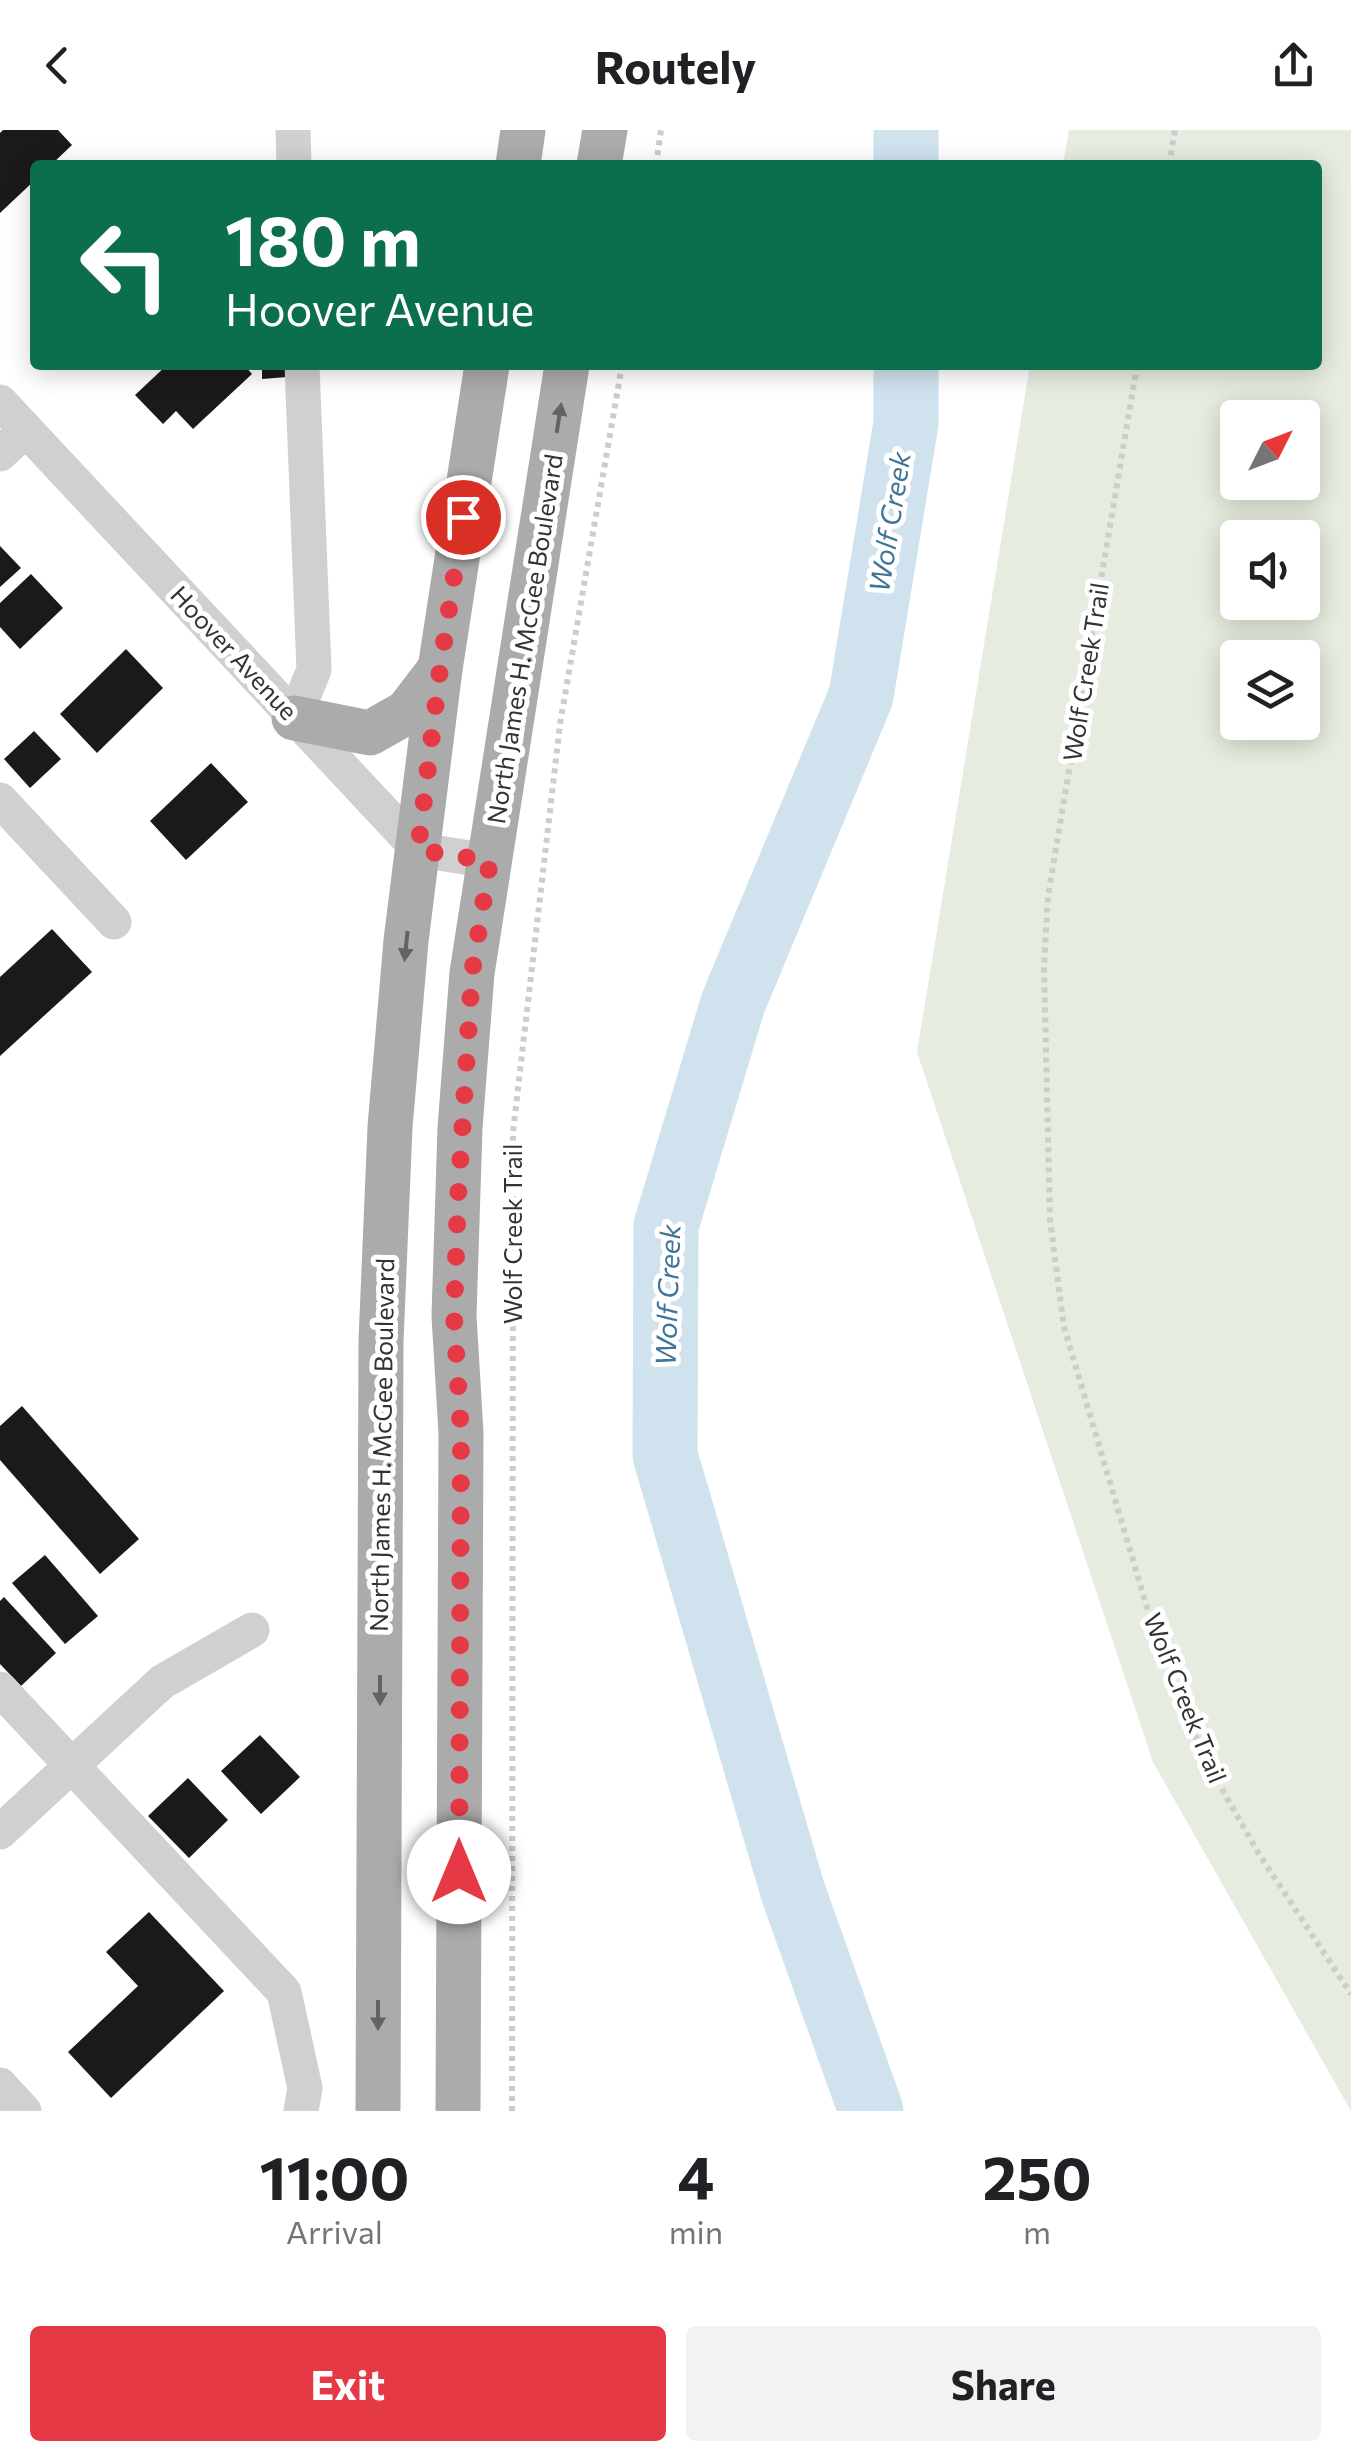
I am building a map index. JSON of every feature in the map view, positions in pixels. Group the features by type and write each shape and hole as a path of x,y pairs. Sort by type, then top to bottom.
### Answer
{"main road":[{"path":"519,160 524,130"},
{"path":"600,160 605,130"},
{"name":"North James H. McGee Boulevard","path":"378,2111 381,1341 390,1127 406,940 440,669 486,370"},
{"name":"North James H. McGee Boulevard","path":"458,2111 461,1433 454,1316 460,1128 472,973 566,370"},
{"path":"294,718 370,732 407,712 440,669"}],"street":[{"path":"293,130 294,160"},
{"path":"294,718 314,670 302,370"},
{"name":"Hoover Avenue","path":"0,402 418,850"},
{"path":"0,454 26,430"},
{"path":"0,800 114,922"},
{"path":"418,850 490,861"},
{"path":"0,1832 162,1682 252,1630"},
{"path":"0,1689 284,1992 305,2088 301,2111"},
{"path":"0,2086 24,2111"}],"path":[{"path":"657,160 661,130"},
{"path":"1170,160 1175,130"},
{"name":"Wolf Creek Trail","path":"512,2111 513,1132 560,724 621,370"},
{"name":"Wolf Creek Trail","path":"1136,370 1048,896 1044,966 1050,1220 1059,1291 1064,1326 1087,1408 1169,1673 1208,1763 1259,1854 1351,1994"}],"shaded area":[{"path":"1069,130 1351,130 1351,2111 1153,1762 917,1052 1029,370 1322,370 1322,160 1064,160"}],"building":[{"path":"58,130 72,145 56,160 30,160 30,185 0,213 0,133"},
{"path":"162,370 248,370 252,374 193,429 176,411 163,424 135,395"},
{"path":"262,370 286,370 287,377 262,379"},
{"path":"0,546 21,568 0,587"},
{"path":"31,574 63,608 20,649 0,627 0,603"},
{"path":"126,649 163,688 97,753 60,714"},
{"path":"34,731 61,759 30,788 4,759"},
{"path":"211,763 248,802 186,860 150,821"},
{"path":"52,929 92,972 0,1056 0,977"},
{"path":"22,1406 139,1539 100,1574 0,1460 0,1426"},
{"path":"45,1555 98,1616 65,1644 12,1583"},
{"path":"4,1597 56,1653 21,1686 0,1664 0,1601"},
{"path":"260,1735 300,1777 261,1814 221,1771"},
{"path":"188,1778 228,1820 189,1858 148,1816"},
{"path":"149,1912 224,1991 111,2098 68,2052 138,1986 106,1952"}],"waterway":[{"name":"Wolf Creek","path":"906,130 906,160"},
{"name":"Wolf Creek","path":"871,2111 793,1892 665,1455 666,1226 733,1003 861,696 906,423 906,370"}],"route":[{"path":"459,1872 461,1433 454,1316 460,1128 472,973 490,861 418,850 463,517"}]}
